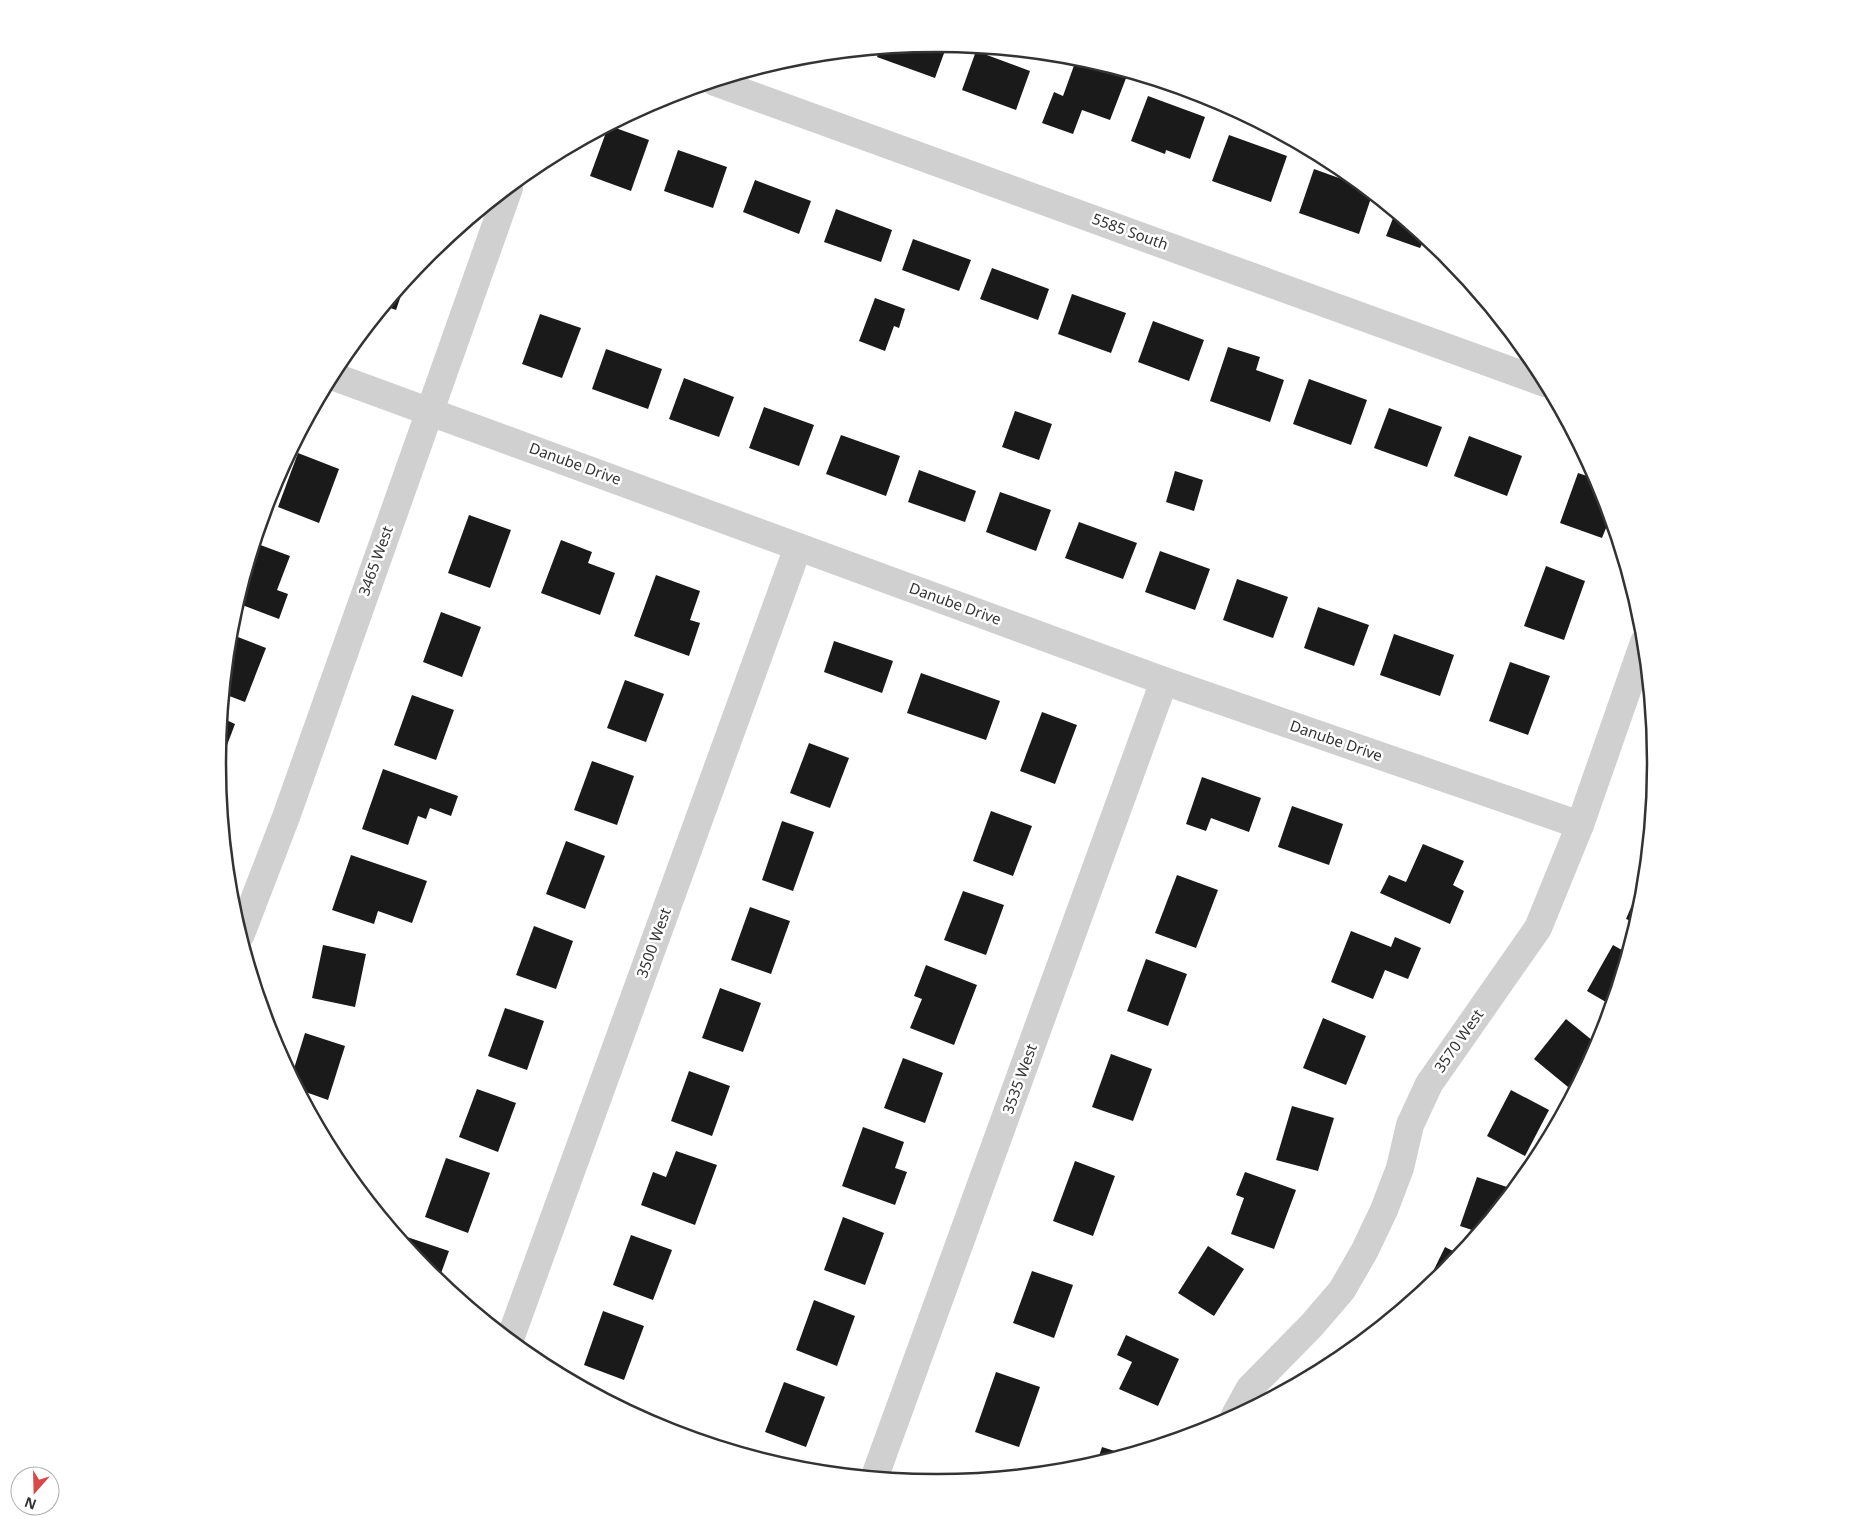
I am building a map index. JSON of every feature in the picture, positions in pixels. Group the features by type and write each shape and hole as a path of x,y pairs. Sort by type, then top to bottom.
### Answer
{"street":[{"name":"5585 South","path":"724,85 1533,378"},
{"name":"3465 West","path":"245,922 286,817 507,197"},
{"name":"Danube Drive","path":"339,379 1164,681 1580,825"},
{"name":"3500 West","path":"512,1333 798,547"},
{"name":"3570 West","path":"1241,1404 1250,1388 1312,1325 1342,1290 1366,1250 1384,1210 1400,1168 1410,1125 1429,1084 1538,928 1580,825 1639,657"},
{"name":"3535 West","path":"877,1471 1164,681"}],"building":[{"path":"944,52 935,78 877,57 890,54"},
{"path":"975,54 985,54 1030,71 1016,110 962,90"},
{"path":"1074,66 1126,79 1110,120 1082,110 1073,134 1042,123 1054,92 1063,96"},
{"path":"1148,96 1205,117 1190,159 1166,150 1165,154 1131,141"},
{"path":"617,129 649,140 631,191 590,176 605,135"},
{"path":"1229,135 1287,156 1271,202 1212,181"},
{"path":"678,150 727,167 713,208 664,191"},
{"path":"1314,169 1340,178 1370,200 1359,234 1299,213"},
{"path":"755,180 811,201 799,234 743,212"},
{"path":"836,209 892,230 881,262 824,242"},
{"path":"1393,219 1422,245 1420,248 1386,236"},
{"path":"913,239 971,260 959,291 902,270"},
{"path":"992,268 1049,289 1038,320 980,299"},
{"path":"1072,294 1126,313 1111,353 1058,334"},
{"path":"401,297 396,310 391,308"},
{"path":"875,298 905,309 899,328 894,326 885,351 859,341"},
{"path":"540,314 581,328 562,378 522,364"},
{"path":"1153,321 1204,340 1189,381 1138,362"},
{"path":"1228,347 1260,357 1256,370 1284,380 1270,422 1210,401"},
{"path":"606,349 662,369 648,409 592,389"},
{"path":"684,378 734,397 719,437 669,419"},
{"path":"1309,379 1367,400 1351,445 1293,424"},
{"path":"764,407 814,425 799,466 749,448"},
{"path":"1389,408 1442,427 1427,467 1374,448"},
{"path":"1015,411 1052,424 1039,460 1002,447"},
{"path":"841,435 900,456 886,496 826,474"},
{"path":"1469,436 1522,456 1507,496 1454,476"},
{"path":"298,453 339,469 319,523 278,507"},
{"path":"919,470 976,491 965,522 908,502"},
{"path":"1175,471 1203,480 1194,511 1166,502"},
{"path":"1578,473 1586,476 1606,527 1602,538 1560,523"},
{"path":"1000,492 1051,510 1036,551 986,532"},
{"path":"469,515 511,530 490,588 448,573"},
{"path":"1079,522 1137,543 1123,579 1065,558"},
{"path":"561,540 592,552 588,563 615,573 600,615 541,593"},
{"path":"261,545 290,556 277,590 288,594 279,619 244,606"},
{"path":"1160,551 1210,569 1195,610 1145,592"},
{"path":"1546,566 1585,581 1564,640 1524,626"},
{"path":"656,575 700,591 690,620 700,623 689,656 634,636"},
{"path":"1237,579 1288,597 1273,638 1223,620"},
{"path":"1318,607 1369,625 1354,666 1304,648"},
{"path":"441,612 481,627 462,677 423,662"},
{"path":"1394,634 1454,655 1440,696 1380,675"},
{"path":"238,637 266,648 245,702 230,696"},
{"path":"834,641 893,661 882,693 824,672"},
{"path":"1510,662 1550,676 1528,735 1489,721"},
{"path":"921,673 1000,701 986,740 907,713"},
{"path":"625,680 664,694 646,742 607,728"},
{"path":"412,695 454,710 436,760 394,745"},
{"path":"1042,712 1077,725 1055,784 1020,771"},
{"path":"228,721 235,724 227,746"},
{"path":"809,743 849,758 830,808 790,793"},
{"path":"592,761 634,776 617,825 574,810"},
{"path":"383,769 458,796 451,816 430,808 426,819 418,816 408,845 362,829"},
{"path":"1202,777 1261,798 1249,832 1211,818 1206,831 1186,824"},
{"path":"1292,806 1343,824 1329,865 1278,847"},
{"path":"991,811 1032,826 1013,876 973,861"},
{"path":"782,821 814,832 793,891 762,880"},
{"path":"566,841 605,856 585,909 546,894"},
{"path":"1423,844 1464,861 1453,885 1464,891 1450,924 1380,893 1389,875 1406,882"},
{"path":"351,855 427,881 412,923 378,911 374,924 332,910"},
{"path":"1177,875 1218,890 1196,948 1155,933"},
{"path":"963,891 1004,905 986,955 944,940"},
{"path":"1633,903 1629,920 1626,919"},
{"path":"750,907 790,921 771,974 731,960"},
{"path":"534,926 573,941 556,989 516,975"},
{"path":"1351,931 1391,947 1395,937 1421,948 1408,979 1385,970 1373,999 1331,982"},
{"path":"323,945 366,954 355,1007 312,998"},
{"path":"1613,945 1622,950 1605,1002 1587,991"},
{"path":"1146,959 1187,974 1168,1026 1127,1011"},
{"path":"926,965 977,985 954,1045 910,1028 922,999 914,996"},
{"path":"720,988 761,1003 743,1052 702,1038"},
{"path":"505,1008 544,1021 527,1070 488,1056"},
{"path":"1323,1018 1366,1036 1346,1085 1303,1068"},
{"path":"1566,1019 1591,1039 1568,1087 1534,1059"},
{"path":"305,1033 345,1046 328,1100 307,1093 294,1067"},
{"path":"1111,1054 1152,1069 1133,1121 1092,1107"},
{"path":"903,1058 943,1073 925,1123 884,1108"},
{"path":"689,1071 730,1086 712,1136 671,1121"},
{"path":"477,1089 516,1103 498,1152 459,1137"},
{"path":"1511,1090 1549,1110 1525,1156 1487,1136"},
{"path":"1292,1106 1334,1118 1318,1171 1276,1160"},
{"path":"863,1127 904,1142 895,1168 907,1172 895,1205 842,1186"},
{"path":"676,1151 717,1165 695,1225 641,1205 653,1172 666,1177"},
{"path":"446,1158 490,1173 468,1233 425,1217"},
{"path":"1075,1161 1115,1176 1093,1236 1053,1221"},
{"path":"1245,1172 1296,1190 1274,1249 1231,1234 1244,1198 1236,1195"},
{"path":"1477,1177 1507,1187 1472,1230 1460,1226"},
{"path":"843,1217 884,1233 865,1285 824,1270"},
{"path":"631,1235 672,1250 653,1300 613,1285"},
{"path":"408,1237 449,1251 441,1272"},
{"path":"1208,1246 1244,1269 1214,1316 1178,1293"},
{"path":"1445,1247 1452,1251 1439,1265 1434,1270"},
{"path":"1032,1271 1073,1285 1054,1338 1013,1323"},
{"path":"814,1300 855,1316 837,1366 796,1350"},
{"path":"603,1311 644,1326 624,1380 584,1365"},
{"path":"1126,1335 1179,1359 1158,1406 1119,1389 1132,1362 1117,1355"},
{"path":"996,1372 1040,1387 1019,1447 975,1432"},
{"path":"784,1382 825,1397 806,1447 765,1432"},
{"path":"1102,1447 1113,1451 1100,1454"}]}
